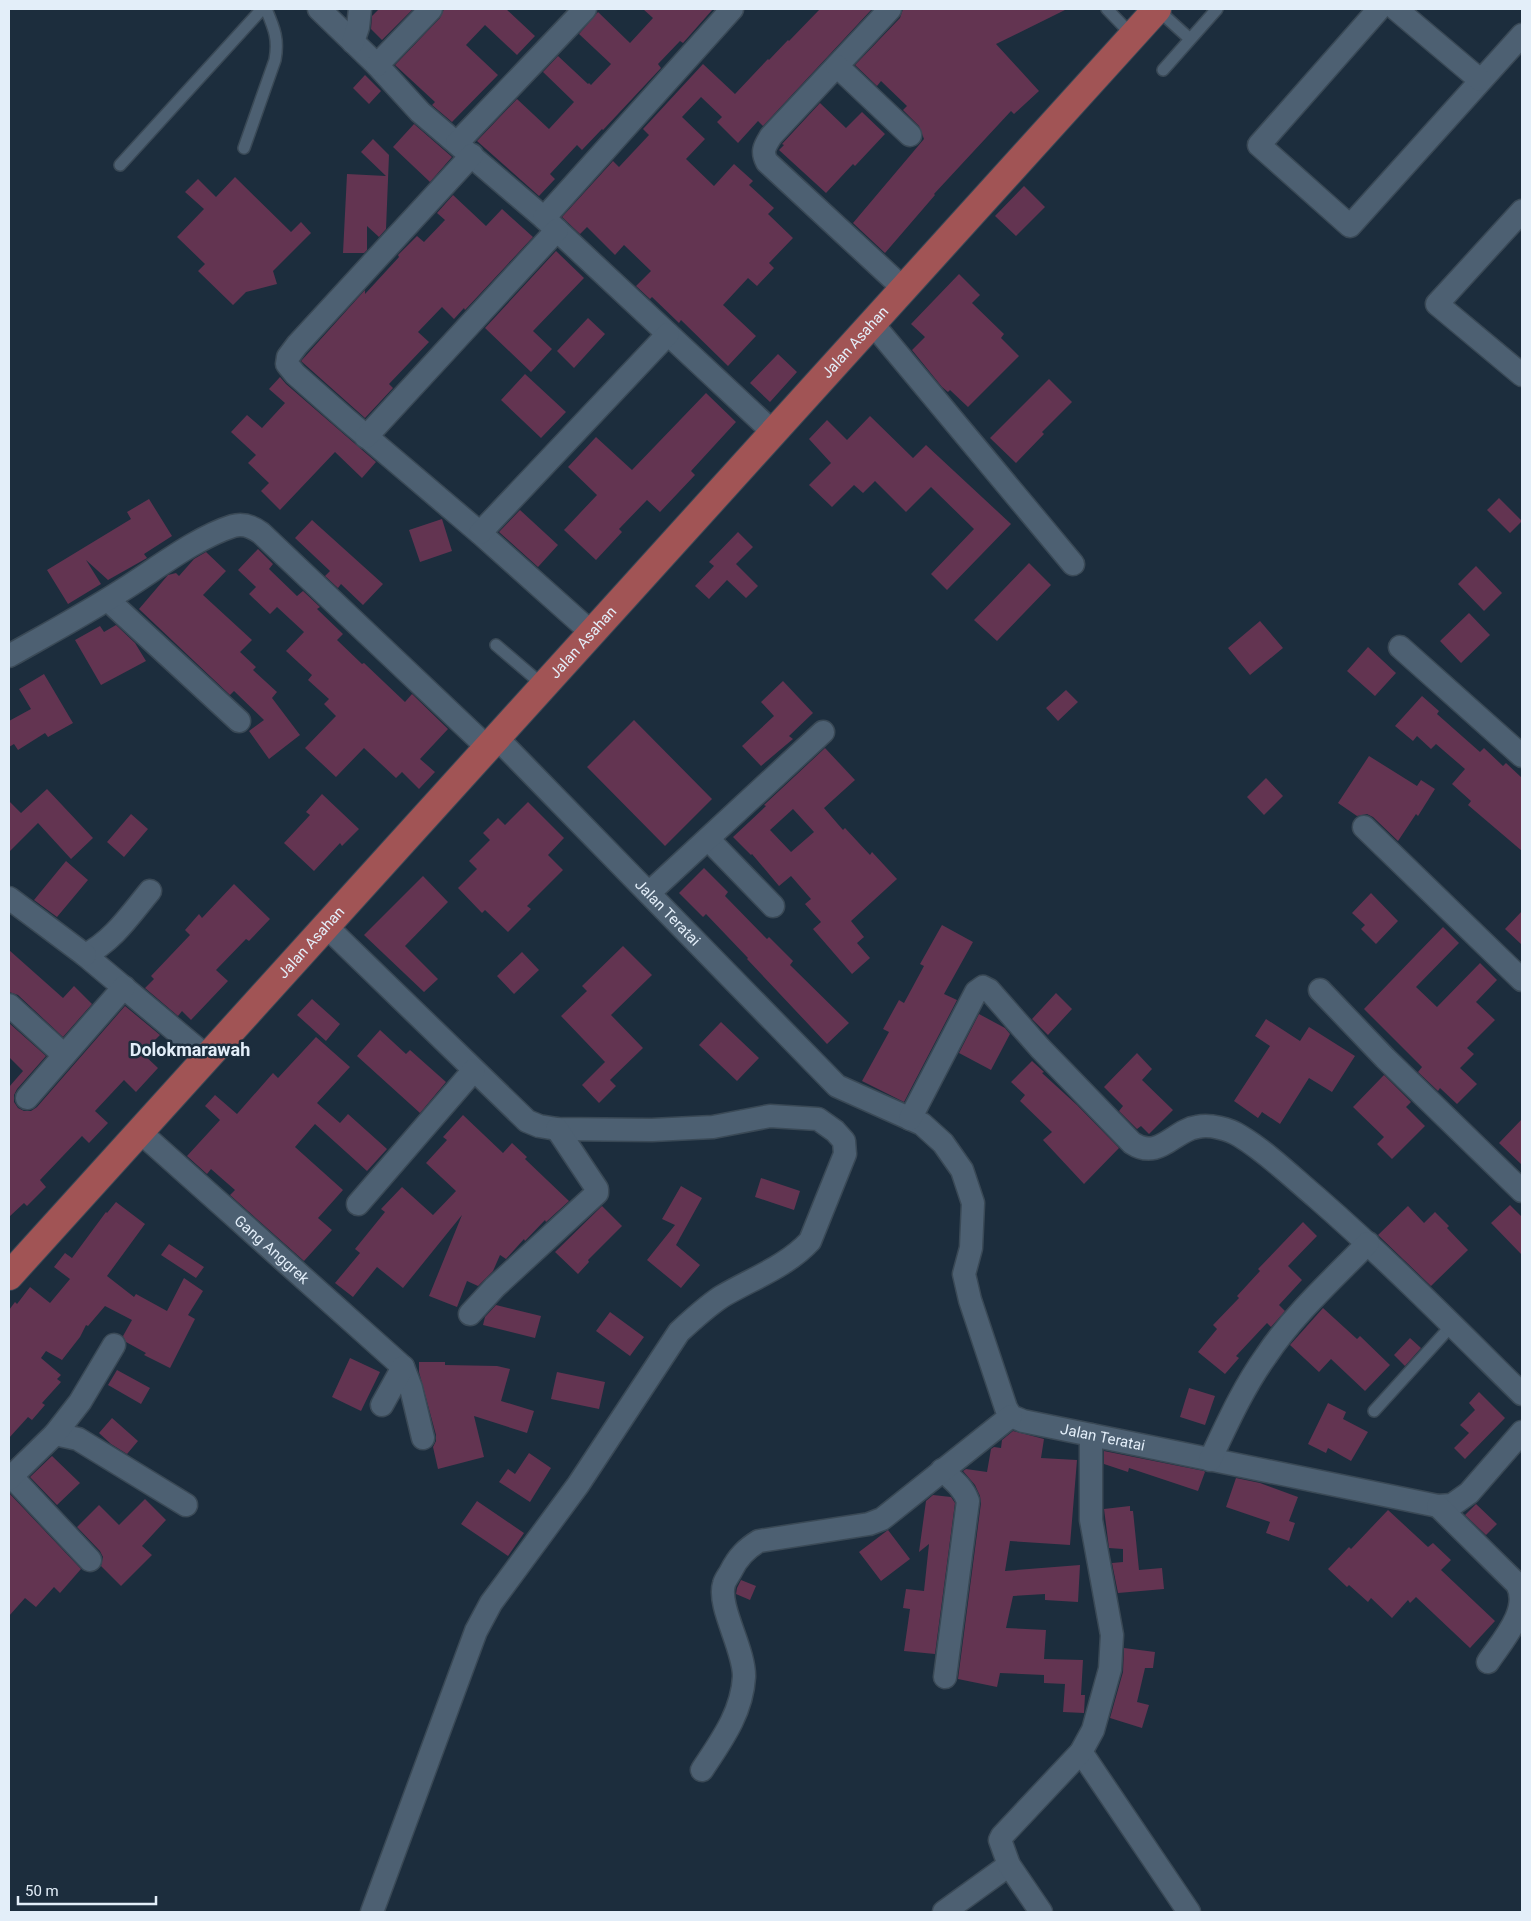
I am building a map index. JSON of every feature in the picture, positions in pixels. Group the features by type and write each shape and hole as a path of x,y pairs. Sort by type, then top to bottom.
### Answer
{"main road":[{"name":"Jalan Asahan","path":"9,1276 1157,9"}],"street":[{"path":"319,9 377,65 420,112 551,224 773,432"},
{"path":"353,42 358,27 360,9"},
{"path":"377,65 430,9"},
{"path":"585,9 310,330 288,357 287,364 291,370 480,533 592,633"},
{"path":"366,436 551,224 732,9"},
{"path":"890,9 771,136 763,148 763,155 767,162 903,288"},
{"path":"1379,9 1259,145 1350,226 1522,35"},
{"path":"1396,9 1480,80"},
{"path":"837,66 910,135"},
{"path":"1522,211 1437,304 1522,374"},
{"path":"872,323 1073,564"},
{"path":"480,533 668,334"},
{"name":"Jalan Teratai","path":"9,656 108,600 212,534 235,525 255,528 493,743 649,893 837,1086 910,1119"},
{"path":"108,600 239,721"},
{"path":"1400,648 1522,756"},
{"path":"649,893 822,732"},
{"path":"1364,827 1522,980"},
{"path":"708,838 773,906"},
{"path":"85,955 110,939 150,892"},
{"path":"9,898 85,955 207,1057"},
{"path":"326,926 528,1121 540,1126 557,1129 652,1130 712,1127 770,1116 818,1119 835,1130 844,1141 846,1154 810,1241 801,1251 722,1297 701,1312 679,1332 578,1485 491,1603 476,1631 372,1912"},
{"path":"27,1098 124,987"},
{"path":"702,1770 734,1720 741,1695 744,1676 742,1657 723,1598 724,1585 744,1550 759,1541 869,1524 882,1519 1011,1416 1006,1408 970,1300 964,1274 971,1248 973,1203 962,1170 944,1143 922,1124 910,1119 976,992 983,987 995,995 1040,1048 1140,1149 1156,1148 1195,1126 1215,1126 1240,1135 1368,1242 1522,1394"},
{"path":"1320,990 1385,1058 1522,1191"},
{"path":"9,1005 64,1055"},
{"path":"358,1204 474,1070"},
{"path":"470,1314 495,1287 597,1193 597,1190 557,1129"},
{"name":"Gang Anggrek","path":"139,1131 404,1367"},
{"path":"1210,1460 1237,1404 1266,1355 1300,1313 1368,1242"},
{"path":"90,1560 10,1478 55,1434 80,1402 114,1345"},
{"path":"382,1405 404,1367"},
{"path":"404,1367 423,1438"},
{"name":"Jalan Teratai","path":"1011,1416 1023,1421 1438,1506 1452,1505 1470,1493 1522,1432"},
{"path":"55,1434 78,1439 186,1505"},
{"path":"1041,1912 1009,1865 1000,1844 1002,1836 1081,1752 1093,1730 1110,1669 1112,1635 1091,1520 1091,1435"},
{"path":"942,1470 959,1485 968,1501 945,1677"},
{"path":"1438,1506 1517,1584 1521,1591 1522,1600 1518,1615 1488,1662"},
{"path":"1081,1752 1189,1912"},
{"path":"944,1912 1009,1865"}],"lane":[{"path":"120,165 264,9 277,38 275,60 244,148"},
{"path":"1107,9 1134,36"},
{"path":"1157,9 1190,39"},
{"path":"1163,70 1217,9"},
{"path":"496,645 544,686"},
{"path":"1374,1412 1452,1325"}],"building":[{"path":"379,9 413,9 382,40 371,29 372,16"},
{"path":"444,9 506,9 535,36 517,55 485,25 466,45 498,75 452,122 432,105 435,102 395,65 440,18"},
{"path":"643,9 713,9 683,43 680,41 658,64 661,68 603,130 582,150 577,145 550,174 555,179 539,196 477,141 517,99 549,129 574,102 543,72 558,56 591,85 611,64 579,34 598,12 630,43 653,18"},
{"path":"820,9 872,9 763,126 758,121 738,143 717,122 722,117 701,97 682,117 705,139 686,159 714,186 734,164 753,181 749,185 774,208 768,214 793,238 769,263 774,268 757,286 748,278 723,305 756,336 728,366 681,320 679,323 652,297 650,299 636,286 651,271 624,245 615,255 587,227 580,234 562,217 613,161 619,167 649,135 643,129 703,64 735,94"},
{"path":"903,9 1067,9 996,44 1039,91 1014,114 1011,111 934,194 885,253 853,223 924,139 919,126 903,110 907,106 881,81 877,86 855,65 900,18"},
{"path":"365,75 381,91 369,104 353,88"},
{"path":"820,103 846,128 862,112 885,134 826,193 779,150 784,145 782,144"},
{"path":"414,124 452,157 430,182 393,147"},
{"path":"373,139 389,155 386,229 379,237 367,226 367,250 364,253 343,253 347,174 386,176 361,152"},
{"path":"235,177 291,232 301,222 311,233 273,271 277,284 246,292 233,305 198,271 205,264 177,237 204,209 185,192 198,179 216,197"},
{"path":"1024,186 1045,207 1016,236 995,216"},
{"path":"453,195 486,226 502,209 533,237 465,310 464,308 454,319 442,307 418,332 429,342 389,384 393,388 365,418 301,361 417,236 424,242 445,220 437,213"},
{"path":"556,251 584,278 533,331 552,349 531,372 485,328"},
{"path":"959,274 980,295 972,303 1004,334 1001,338 1019,356 968,407 950,390 948,392 942,387 912,350 925,337 911,324"},
{"path":"588,318 605,334 574,368 557,351"},
{"path":"778,354 797,372 770,402 750,383"},
{"path":"525,374 566,412 541,438 501,400"},
{"path":"280,377 376,462 362,478 335,452 280,510 261,491 269,483 248,463 256,455 231,432 247,415 262,428 285,403 269,389"},
{"path":"1049,379 1072,402 1042,432 1044,434 1016,463 990,438"},
{"path":"706,393 736,422 691,471 695,475 660,512 647,500 619,529 622,532 596,560 564,530 597,495 568,467 596,437 632,470"},
{"path":"870,416 913,458 926,445 1011,524 947,590 931,574 974,529 931,487 906,512 875,481 863,493 854,485 832,507 809,485 831,463 809,439 827,420 847,440"},
{"path":"1499,498 1522,521 1510,533 1487,510"},
{"path":"149,499 172,536 144,554 147,558 108,580 86,560 101,584 68,604 47,570 131,519 127,512"},
{"path":"520,510 558,545 538,567 499,532"},
{"path":"442,519 452,551 420,562 409,530"},
{"path":"312,520 383,584 363,605 341,584 338,588 325,576 330,571 295,538"},
{"path":"738,532 753,547 736,564 758,586 746,598 727,580 709,599 695,586 714,566 709,562"},
{"path":"258,549 273,564 269,569 297,596 303,591 320,607 317,609 343,634 337,640 362,664 364,663 405,702 412,694 448,729 420,759 435,772 419,789 402,772 396,778 364,748 336,777 305,748 336,716 324,704 329,699 308,680 312,675 286,651 304,632 277,607 270,614 249,594 256,587 238,570"},
{"path":"206,552 226,571 203,595 252,640 240,652 256,667 253,670 277,692 272,698 300,735 269,759 249,731 264,720 234,691 230,695 139,609 168,575 176,573 179,576 194,559"},
{"path":"1029,563 1051,585 997,641 974,620"},
{"path":"1476,566 1502,593 1484,611 1458,584"},
{"path":"1469,613 1490,635 1461,663 1440,641"},
{"path":"1260,621 1283,648 1250,675 1228,648"},
{"path":"116,625 135,643 146,661 101,685 75,640 100,626 104,632"},
{"path":"1368,647 1396,673 1375,696 1347,671"},
{"path":"44,674 73,723 48,737 45,733 18,750 14,744 9,747 9,721 31,709 19,689"},
{"path":"783,681 813,713 789,736 793,739 761,766 742,746 774,716 761,702"},
{"path":"1066,690 1078,702 1058,721 1046,708"},
{"path":"1422,696 1439,711 1437,714 1480,752 1484,748 1503,766 1506,763 1522,778 1522,851 1468,805 1471,801 1452,784 1465,769 1436,744 1431,749 1417,736 1413,741 1395,726"},
{"path":"634,720 712,799 665,846 587,767"},
{"path":"825,748 855,780 824,808 843,830 845,828 870,855 872,852 897,879 851,921 864,937 857,943 870,958 852,974 813,929 821,922 805,904 811,899 791,876 779,886 752,854 733,837 766,806 764,805","holes":["793,809 814,832 791,852 770,830"]},
{"path":"1369,756 1417,786 1421,780 1435,789 1418,816 1416,814 1398,841 1373,817 1367,814 1357,816 1338,803"},
{"path":"1266,778 1283,796 1264,815 1247,797"},
{"path":"47,789 93,838 71,859 38,823 9,852 9,801 21,813"},
{"path":"322,794 359,829 342,846 340,843 314,871 284,843 310,815 306,812"},
{"path":"528,802 564,838 548,855 563,870 527,906 531,909 508,932 485,910 482,913 458,888 477,869 469,861 490,840 483,833 498,818 505,825"},
{"path":"131,814 148,829 124,857 107,842"},
{"path":"66,861 88,880 57,917 34,900"},
{"path":"704,868 728,892 725,896 767,939 769,937 793,961 790,965 849,1023 827,1044 706,914 703,917 679,893"},
{"path":"423,876 448,902 405,946 438,979 424,992 364,935"},
{"path":"234,884 270,919 249,941 246,939 216,970 228,981 191,1020 182,1011 178,1016 145,988 154,979 151,976 190,935 185,930 199,914 202,918"},
{"path":"1371,893 1398,921 1376,944 1361,929 1365,925 1352,913"},
{"path":"1522,911 1522,945 1505,929"},
{"path":"942,925 973,942 944,994 957,1000 904,1102 862,1081 889,1032 883,1029 899,1000 904,1003 924,966 920,964"},
{"path":"1443,927 1459,943 1416,987 1437,1007 1480,963 1497,980 1476,1002 1495,1020 1467,1048 1474,1054 1460,1068 1477,1084 1457,1104 1440,1088 1438,1091 1418,1072 1422,1067 1364,1009"},
{"path":"623,946 652,975 611,1015 643,1048 610,1080 616,1086 599,1103 582,1085 605,1062 561,1016 587,991 582,986"},
{"path":"9,950 63,998 74,986 92,1004 63,1037 18,995 9,992"},
{"path":"522,952 539,970 514,994 497,976"},
{"path":"1056,993 1072,1009 1048,1035 1032,1019"},
{"path":"312,999 340,1024 326,1041 297,1015"},
{"path":"125,1006 160,1035 142,1053 158,1068 136,1092 124,1080 95,1111 108,1123 89,1143 82,1136 40,1180 46,1187 27,1206 24,1203 9,1217 9,1087 23,1071 9,1057 9,1023 46,1056 14,1095 14,1102 18,1108 24,1111 31,1111 37,1107"},
{"path":"979,1014 1005,1028 1010,1034 991,1070 959,1053"},
{"path":"1266,1019 1300,1041 1309,1027 1355,1056 1332,1092 1309,1078 1280,1124 1262,1112 1258,1118 1234,1101 1270,1046 1255,1036"},
{"path":"721,1022 759,1058 737,1081 699,1045"},
{"path":"380,1030 406,1054 410,1050 446,1082 420,1113 357,1056"},
{"path":"316,1037 350,1067 317,1103 340,1123 348,1114 387,1149 367,1171 315,1124 295,1147 343,1190 318,1218 332,1230 304,1261 230,1195 235,1190 211,1169 207,1174 187,1156 220,1120 205,1106 215,1095 237,1114 273,1073 278,1078"},
{"path":"1137,1053 1152,1069 1142,1080 1173,1110 1149,1134 1141,1126 1137,1129 1119,1111 1123,1106 1104,1087"},
{"path":"1032,1061 1119,1148 1084,1184 1043,1140 1052,1132 1020,1101 1025,1095 1011,1082"},
{"path":"1384,1075 1411,1102 1406,1107 1425,1126 1392,1159 1377,1144 1384,1137 1353,1107"},
{"path":"463,1115 503,1153 512,1143 527,1157 525,1159 569,1201 546,1222 545,1220 525,1241 524,1239 506,1259 500,1255 493,1271 478,1286 467,1281 457,1307 429,1296 462,1215 403,1288 377,1267 353,1297 335,1283 360,1253 355,1249 385,1212 381,1209 402,1187 433,1215 456,1191 426,1163 447,1140 443,1137"},
{"path":"1522,1119 1522,1165 1499,1143"},
{"path":"761,1178 800,1191 794,1210 755,1197"},
{"path":"681,1186 702,1198 676,1245 700,1265 681,1288 647,1260 675,1225 662,1219"},
{"path":"116,1202 145,1224 107,1276 134,1297 136,1294 167,1311 184,1278 203,1291 188,1315 195,1319 170,1368 144,1355 146,1353 126,1342 123,1336 132,1320 105,1306 88,1326 86,1325 80,1337 62,1360 46,1351 41,1358 61,1375 57,1379 61,1382 42,1403 45,1405 32,1420 28,1417 9,1438 9,1310 15,1302 17,1304 30,1287 50,1303 70,1279 54,1267 65,1253 72,1258 106,1212"},
{"path":"1510,1205 1522,1217 1522,1255 1491,1223"},
{"path":"602,1206 622,1226 588,1260 589,1262 578,1274 555,1252"},
{"path":"1408,1206 1424,1223 1435,1212 1468,1250 1431,1286 1378,1235"},
{"path":"1303,1222 1317,1236 1288,1266 1302,1280 1279,1305 1285,1311 1271,1327 1267,1323 1236,1356 1239,1358 1225,1374 1198,1352 1217,1329 1213,1325 1239,1298 1237,1296 1260,1271 1258,1269"},
{"path":"169,1244 204,1267 196,1278 161,1255"},
{"path":"496,1305 541,1316 535,1338 483,1325 485,1317"},
{"path":"1323,1308 1357,1339 1360,1336 1390,1365 1365,1391 1331,1359 1319,1372 1290,1345"},
{"path":"610,1312 644,1337 630,1356 596,1331"},
{"path":"1410,1338 1421,1348 1405,1366 1394,1355"},
{"path":"350,1358 380,1372 361,1411 332,1397"},
{"path":"419,1362 445,1362 445,1365 497,1366 510,1369 501,1401 534,1411 527,1433 474,1416 484,1457 438,1469 433,1447 436,1435 419,1372"},
{"path":"117,1370 150,1388 141,1404 108,1385"},
{"path":"557,1372 605,1382 599,1409 551,1399"},
{"path":"1189,1388 1215,1396 1205,1425 1180,1417"},
{"path":"1479,1392 1505,1418 1465,1459 1454,1448 1469,1433 1460,1425 1475,1410 1469,1403"},
{"path":"1328,1403 1346,1412 1343,1419 1368,1432 1351,1461 1328,1448 1326,1453 1308,1444"},
{"path":"112,1418 138,1441 127,1454 111,1444 99,1433"},
{"path":"1013,1431 1044,1439 1041,1458 1077,1460 1070,1545 1010,1541 1005,1571 1080,1565 1078,1602 1045,1600 1045,1594 1013,1596 1006,1628 1046,1630 1044,1659 1083,1660 1081,1695 1085,1695 1084,1713 1063,1712 1065,1684 1044,1683 1044,1675 1000,1673 997,1687 958,1679 981,1503 975,1485 963,1471 966,1469 987,1472 991,1449 994,1447 1001,1448 1002,1440"},
{"path":"1104,1451 1205,1472 1198,1491 1129,1468 1128,1472 1104,1464"},
{"path":"529,1453 551,1468 530,1502 499,1482 508,1469 515,1474"},
{"path":"52,1456 80,1483 57,1505 30,1477"},
{"path":"1236,1478 1260,1483 1298,1497 1289,1521 1295,1523 1289,1541 1266,1533 1270,1522 1226,1507"},
{"path":"9,1493 81,1569 60,1593 54,1587 36,1607 25,1598 9,1616"},
{"path":"933,1495 951,1497 955,1503 935,1654 904,1651 910,1609 903,1608 906,1589 924,1591 929,1544 919,1552 926,1501"},
{"path":"145,1499 166,1520 142,1546 152,1555 121,1586 101,1566 103,1557 100,1551 77,1527 99,1505 119,1525"},
{"path":"477,1501 524,1533 508,1556 461,1524"},
{"path":"1476,1504 1497,1524 1486,1535 1465,1515"},
{"path":"1130,1506 1130,1511 1133,1511 1139,1570 1162,1568 1164,1589 1118,1593 1112,1563 1123,1562 1123,1549 1109,1548 1104,1509"},
{"path":"1388,1510 1428,1547 1433,1543 1451,1560 1441,1570 1495,1621 1470,1648 1416,1597 1410,1603 1408,1600 1392,1618 1371,1598 1368,1602 1349,1585 1347,1587 1328,1569 1349,1547 1351,1549"},
{"path":"888,1530 910,1559 881,1581 859,1552"},
{"path":"741,1580 756,1586 750,1600 736,1594"},
{"path":"1124,1648 1155,1652 1153,1668 1145,1668 1137,1702 1149,1705 1142,1728 1110,1718 1123,1672"}],"district":[{"name":"Dolokmarawah","path":"190,1050"}]}
